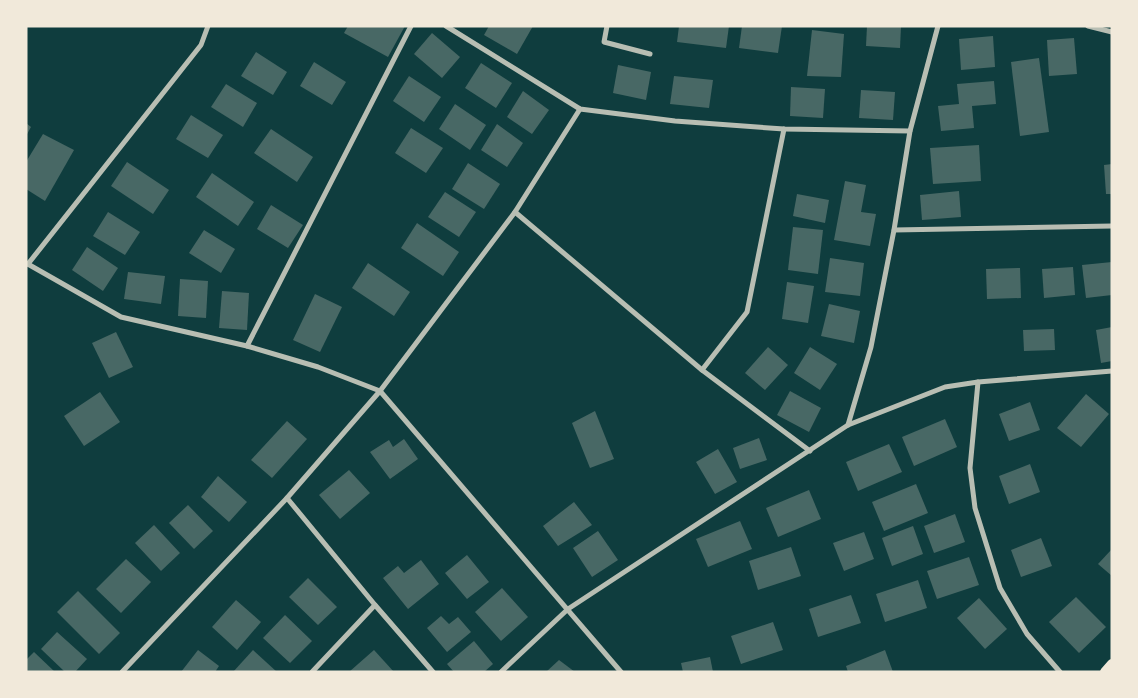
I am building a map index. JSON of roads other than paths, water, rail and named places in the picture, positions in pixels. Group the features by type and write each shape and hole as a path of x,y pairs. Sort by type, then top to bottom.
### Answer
{"main road":[{"path":"1105,672 1112,664"}],"street":[{"path":"208,26 200,45 27,264 121,317 247,346 318,367 380,391 621,672"},
{"path":"247,346 411,26"},
{"path":"446,26 580,109 675,121 784,129 910,131"},
{"path":"607,26 604,42 650,54"},
{"path":"848,426 871,347 894,230 910,131 938,26"},
{"path":"1088,26 1112,32"},
{"path":"122,672 287,498 380,391 515,212 580,109"},
{"path":"702,370 747,312 784,129"},
{"path":"515,212 702,370 810,451"},
{"path":"894,230 1112,226"},
{"path":"501,672 568,609 848,426 946,387 978,382 1112,371"},
{"path":"978,382 970,468 975,508 1000,588 1027,634 1060,672"},
{"path":"287,498 433,672"},
{"path":"312,672 375,605"}]}
